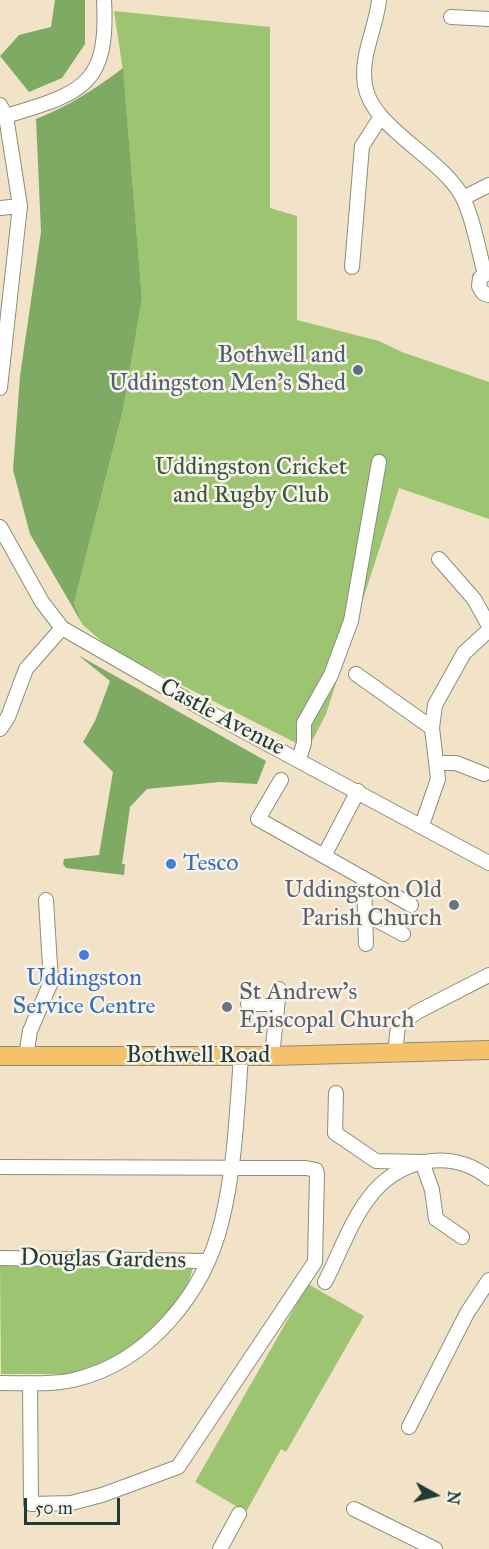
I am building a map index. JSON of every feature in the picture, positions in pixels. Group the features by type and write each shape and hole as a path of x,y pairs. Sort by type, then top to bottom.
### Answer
{"main road":[{"name":"Bothwell Road","path":"0,1056 272,1056 489,1050"}],"street":[{"path":"0,388 20,206 3,111 63,99 88,79 98,66 106,36 104,0"},
{"path":"379,0 364,62 365,88 380,118 440,169 463,198 487,273 479,286 483,293 489,295"},
{"path":"451,17 489,19"},
{"path":"352,267 362,146 380,118"},
{"path":"463,198 489,185"},
{"path":"0,208 20,206"},
{"path":"299,759 304,742 304,723 331,675 351,621 379,462"},
{"name":"Castle Avenue","path":"0,527 42,602 62,628 210,713 489,863"},
{"path":"422,825 437,788 437,763 432,728 435,705 464,653 489,628 474,599 439,559"},
{"path":"0,729 8,717 26,669 62,628"},
{"path":"356,674 432,728"},
{"path":"437,763 456,763 484,774"},
{"path":"280,780 258,819 411,905"},
{"path":"325,855 358,791"},
{"path":"364,879 366,944"},
{"path":"26,1056 30,1031 51,982 46,900"},
{"path":"365,914 403,934"},
{"path":"395,1053 398,1026 417,1012 489,975"},
{"path":"272,1056 279,989"},
{"path":"248,1004 277,1004"},
{"name":"Douglas Gardens","path":"0,1383 73,1380 112,1366 158,1335 188,1296 222,1223 233,1169 241,1056"},
{"path":"336,1093 335,1133 376,1161 422,1162 450,1159 473,1165 489,1178"},
{"path":"422,1162 432,1190 436,1219 462,1237"},
{"path":"325,1282 368,1199 391,1176 422,1162"},
{"path":"0,1167 316,1170 316,1258 178,1467 102,1495 71,1503 31,1504 30,1383"},
{"name":"Douglas Gardens","path":"0,1258 206,1261"},
{"path":"409,1427 467,1313 489,1280"},
{"path":"354,1509 435,1549"},
{"path":"220,1549 239,1514"}],"path":[{"path":"102,1001 109,1004 128,1004"}],"green space":[{"path":"55,0 85,0 85,44 62,78 29,92 0,56 19,35 51,27"},
{"name":"Uddingston Cricket and Rugby Club","path":"114,11 270,27 270,208 297,216 297,320 379,341 402,352 489,382 489,519 399,488 326,714 308,749 112,650 83,625 74,603 123,410 142,299 123,71"},
{"path":"123,68 142,299 123,410 74,603 83,625 30,534 13,470 20,376 41,232 36,119 81,96"},
{"path":"78,655 266,761 257,784 220,782 147,789 130,807 122,864 125,864 124,875 66,868 63,864 64,859 99,855 113,772 83,742 95,721 110,681"},
{"path":"0,1266 193,1268 185,1293 153,1331 115,1359 72,1374 1,1374"},
{"path":"308,1284 364,1316 286,1452 281,1449 246,1512 195,1482"}],"place":[{"name":"Bothwell and Uddingston Men's Shed","path":"358,370"},
{"name":"Tesco","path":"171,864"},
{"name":"Uddingston Old Parish Church","path":"454,905"},
{"name":"Uddingston Service Centre","path":"84,955"},
{"name":"St Andrew's Episcopal Church","path":"227,1007"}]}
